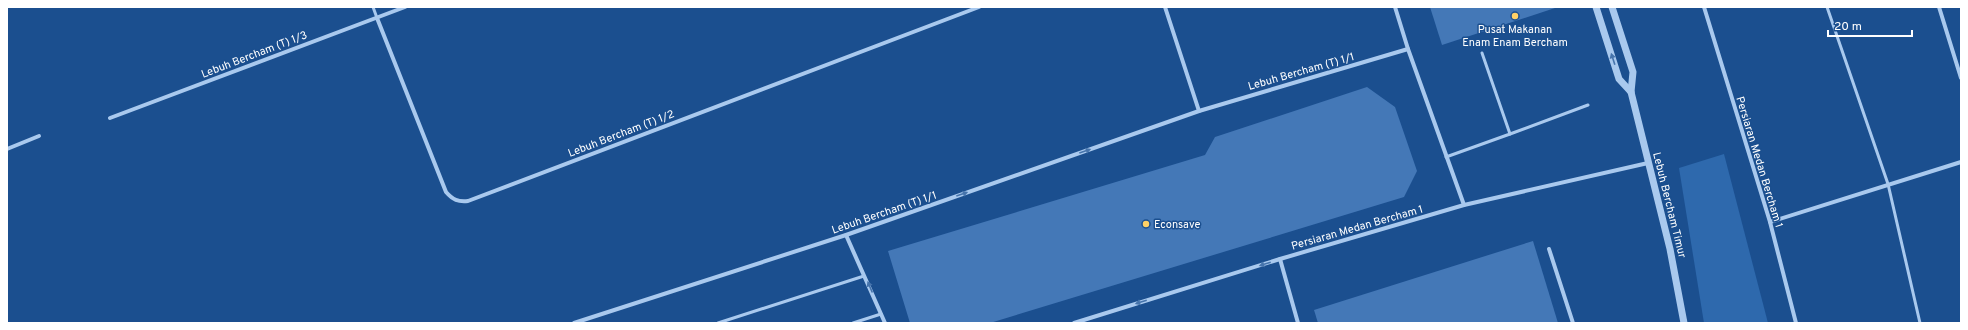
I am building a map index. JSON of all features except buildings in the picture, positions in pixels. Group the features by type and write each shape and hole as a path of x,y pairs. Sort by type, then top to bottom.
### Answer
{"street":[{"name":"Lebuh Bercham (T) 1/3","path":"110,118 405,7"},
{"name":"Lebuh Bercham (T) 1/2","path":"377,18 446,192 452,199 460,202 468,201 979,7"},
{"path":"1165,7 1199,111"},
{"path":"1395,7 1408,49 1464,205"},
{"name":"Lebuh Bercham Timur","path":"1596,7 1619,79 1631,92"},
{"name":"Lebuh Bercham Timur","path":"1612,7 1632,72 1631,92 1670,249 1684,323"},
{"name":"Persiaran Medan Bercham 1","path":"1704,7 1770,222 1796,323"},
{"path":"1939,7 1961,78"},
{"name":"Lebuh Bercham (T) 1/1","path":"574,323 846,235 1199,111 1408,49"},
{"path":"7,149 38,136"},
{"path":"1770,222 1961,162"},
{"name":"Persiaran Medan Bercham 1","path":"1074,323 1280,259 1464,205 1648,163"},
{"path":"846,235 885,323"},
{"path":"1549,249 1572,323"},
{"path":"1280,259 1298,323"}],"lane":[{"path":"373,7 377,18"},
{"path":"1828,7 1888,184 1920,323"},
{"path":"1482,53 1510,134"},
{"path":"1446,157 1588,105"},
{"path":"718,323 865,276"},
{"path":"853,323 881,314"}],"shaded area":[{"path":"1724,154 1768,323 1704,323 1679,168"}],"place":[{"name":"Pusat Makanan Enam Enam Bercham","path":"1515,16"},
{"name":"Econsave","path":"1146,224"}]}
